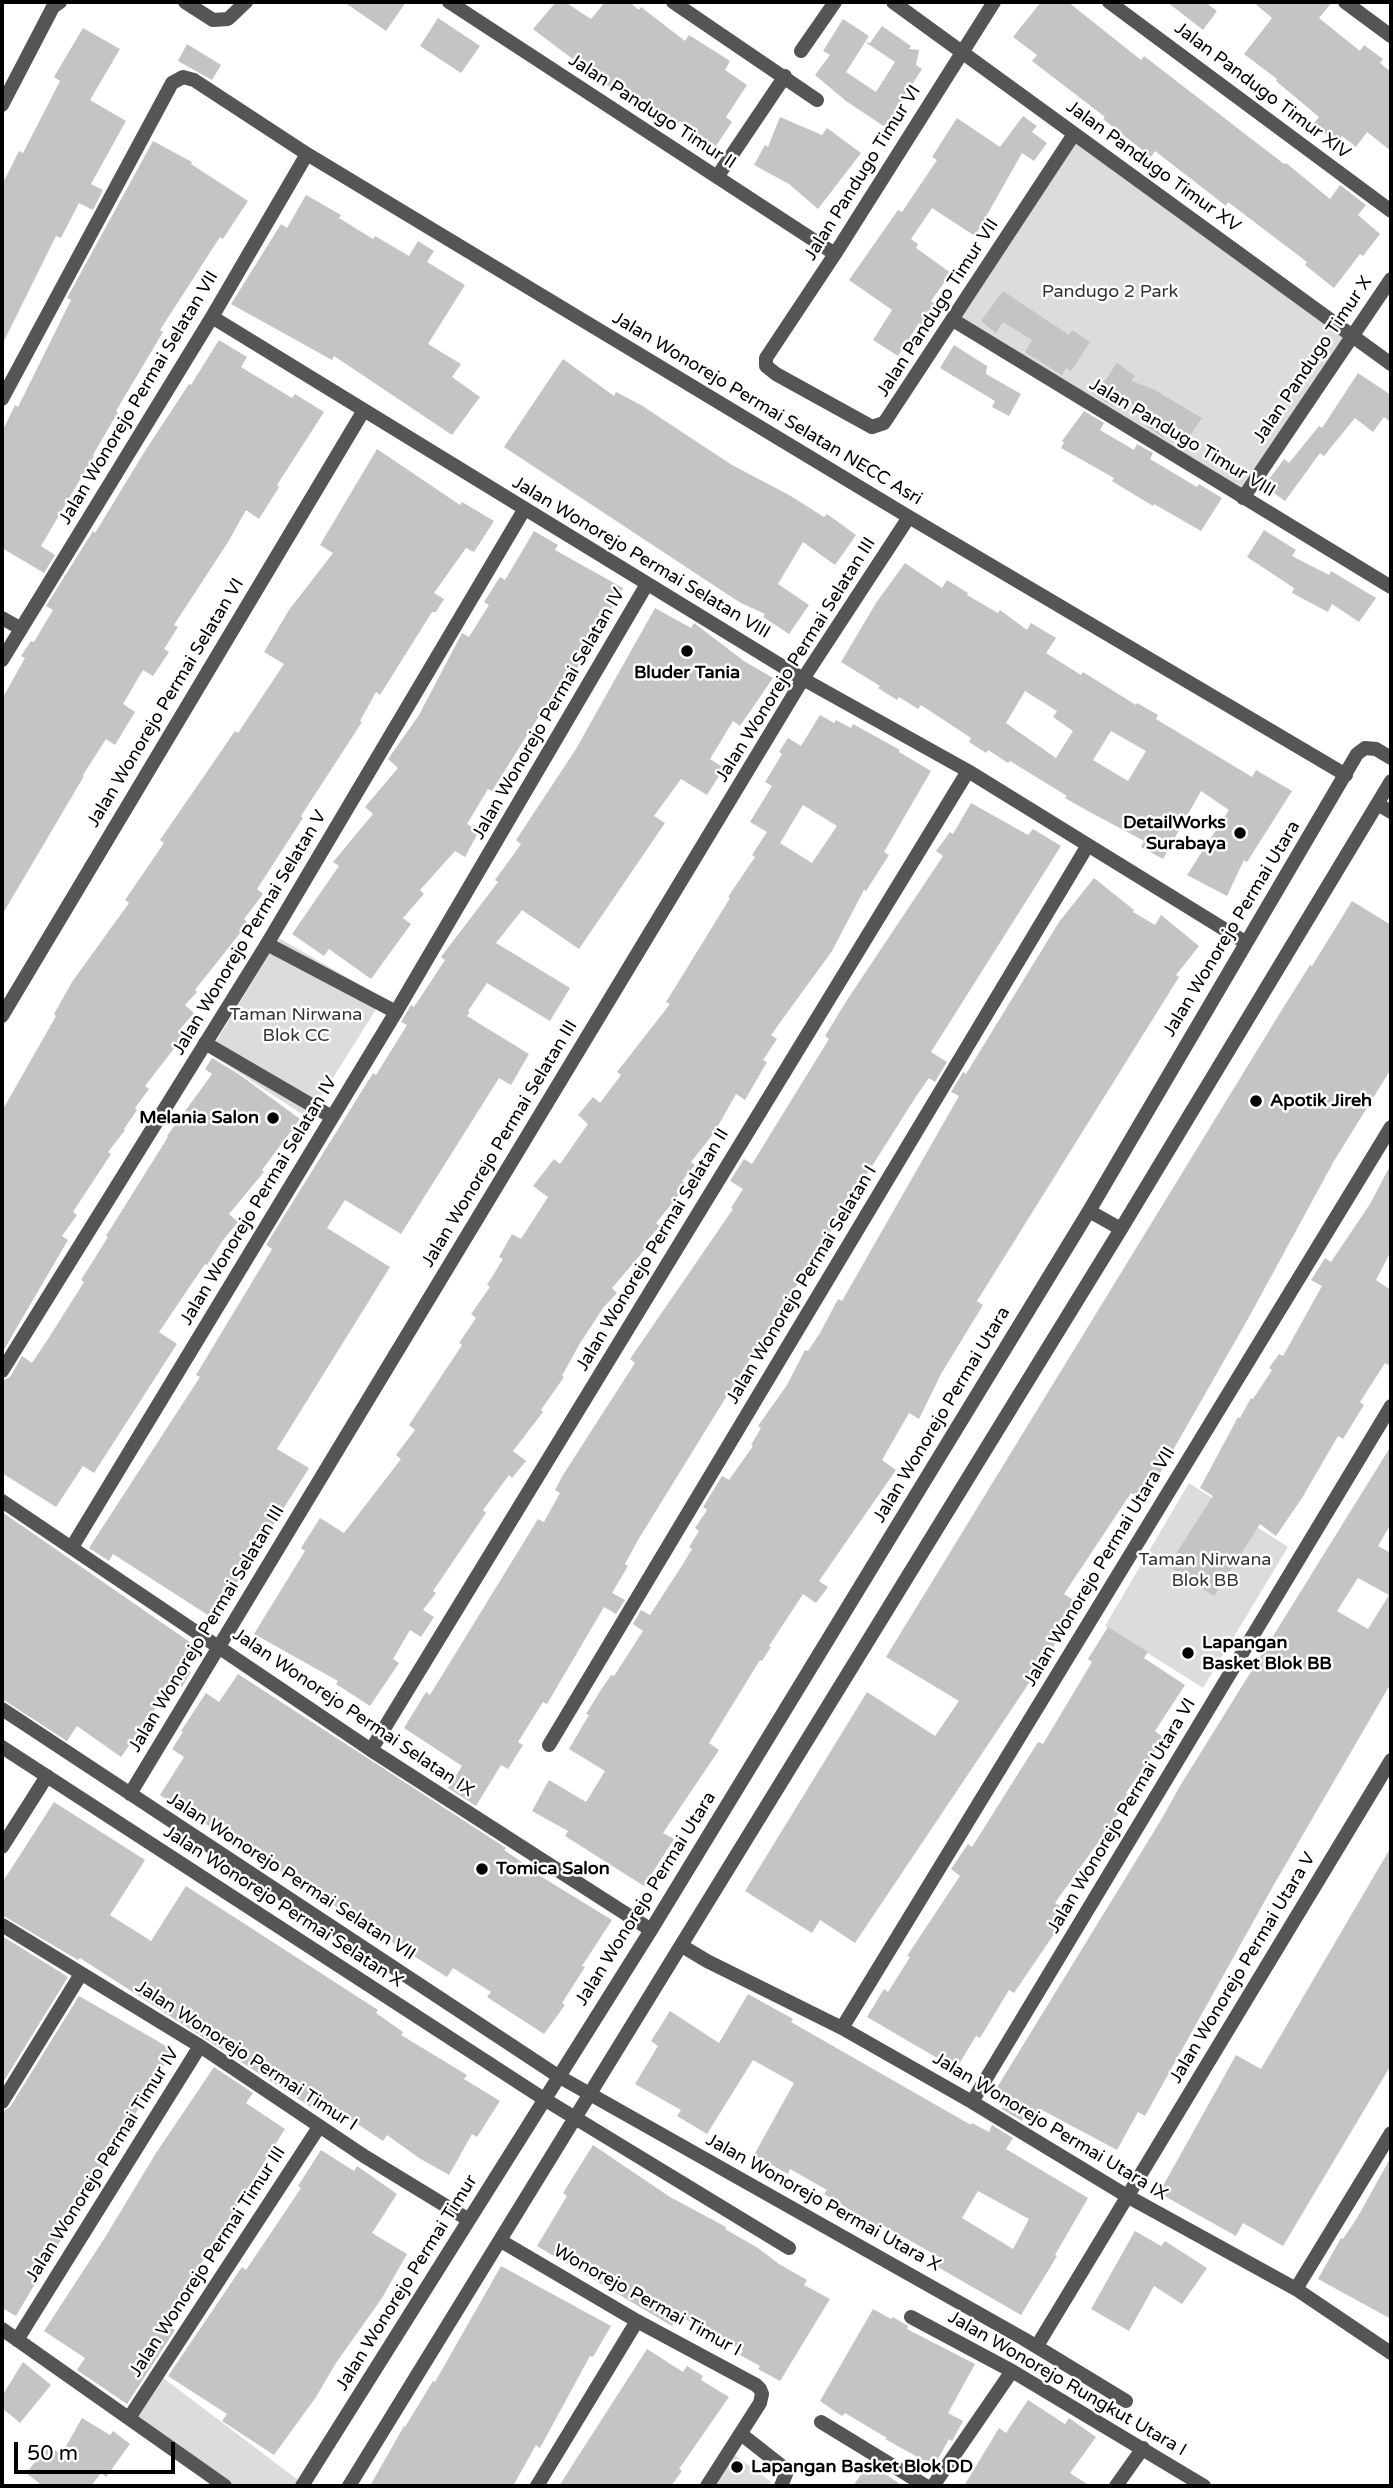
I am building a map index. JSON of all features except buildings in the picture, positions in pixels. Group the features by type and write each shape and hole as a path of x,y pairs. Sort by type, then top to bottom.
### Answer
{"street":[{"path":"185,2 213,20 228,19 246,2"},
{"name":"Jalan Pandugo Timur II","path":"449,2 835,254"},
{"path":"673,2 817,100"},
{"path":"801,51 835,2"},
{"name":"Jalan Pandugo Timur XV","path":"893,2 1391,364"},
{"name":"Jalan Pandugo Timur VI","path":"766,366 766,358 994,2"},
{"name":"Jalan Pandugo Timur XIV","path":"1110,2 1391,211"},
{"path":"1345,2 1391,36"},
{"path":"2,105 55,3"},
{"path":"717,177 785,76"},
{"name":"Jalan Wonorejo Permai Selatan NECC Asri","path":"2,400 172,83 183,77 194,80 307,154 909,517 1346,775"},
{"name":"Jalan Pandugo Timur VII","path":"766,366 872,427 884,424 1074,134"},
{"name":"Jalan Wonorejo Permai Selatan VII","path":"2,660 212,317 307,154"},
{"name":"Jalan Pandugo Timur X","path":"1244,498 1391,279"},
{"name":"Jalan Wonorejo Permai Selatan VIII","path":"212,317 803,680 968,771 1245,942"},
{"name":"Jalan Pandugo Timur VIII","path":"953,320 1391,587"},
{"name":"Jalan Wonorejo Permai Selatan VI","path":"2,1016 364,410"},
{"name":"Jalan Wonorejo Permai Selatan V","path":"2,1371 267,944 524,510"},
{"name":"Jalan Wonorejo Permai Selatan III","path":"130,1794 803,680 909,517"},
{"name":"Jalan Wonorejo Permai Selatan IV","path":"72,1547 396,1012 647,584"},
{"path":"2,618 20,628"},
{"name":"Jalan Wonorejo Permai Utara","path":"544,2099 651,1930 1089,1211 1357,754 1365,748 1376,749 1391,758"},
{"name":"Jalan Wonorejo Permai Selatan II","path":"371,1750 968,771"},
{"path":"349,2486 1121,1229 1385,808 1391,781"},
{"name":"Jalan Wonorejo Permai Selatan I","path":"550,1745 1088,845"},
{"path":"267,944 396,1012"},
{"path":"205,1044 332,1117"},
{"name":"Jalan Wonorejo Permai Utara VII","path":"842,2028 1391,1127"},
{"path":"1089,1211 1121,1229"},
{"name":"Jalan Wonorejo Permai Utara VI","path":"972,2102 1391,1406"},
{"name":"Jalan Wonorejo Permai Selatan IX","path":"2,1501 371,1750 651,1930"},
{"name":"Jalan Wonorejo Permai Selatan VII","path":"2,1709 589,2095"},
{"name":"Jalan Wonorejo Permai Selatan X","path":"2,1747 290,1936 576,2117"},
{"name":"Jalan Wonorejo Permai Utara V","path":"1127,2196 1391,1760"},
{"path":"2,1847 47,1776"},
{"name":"Jalan Wonorejo Permai Timur I","path":"2,1925 200,2046 319,2126 469,2220"},
{"name":"Jalan Wonorejo Permai Utara IX","path":"682,1946 842,2028 972,2102 1127,2196 1296,2289 1391,2353"},
{"path":"2,2102 81,1974"},
{"name":"Jalan Wonorejo Permai Timur IV","path":"17,2340 200,2046"},
{"name":"Jalan Wonorejo Permai Utara X","path":"589,2095 1040,2340 1126,2401"},
{"name":"Jalan Wonorejo Permai Timur","path":"302,2486 544,2099"},
{"path":"576,2117 789,2248"},
{"name":"Jalan Wonorejo Permai Timur III","path":"129,2418 319,2126"},
{"path":"1296,2289 1391,2133"},
{"path":"1040,2340 1127,2196"},
{"name":"Wonorejo Permai Timur I","path":"501,2241 638,2321 756,2385 762,2394 760,2403 741,2434"},
{"name":"Jalan Wonorejo Rungkut Utara I","path":"911,2317 1013,2371 1204,2486"},
{"path":"537,2486 638,2321"},
{"path":"2,2329 225,2486"},
{"path":"933,2486 1013,2371"},
{"path":"821,2422 926,2486"},
{"path":"707,2486 741,2434 783,2467 786,2474 781,2486"},
{"path":"1116,2486 1143,2448"}],"green space":[{"name":"Pandugo 2 Park","path":"1074,134 1353,337 1243,498 953,320"},
{"name":"Taman Nirwana Blok CC","path":"279,938 383,998 308,1118 209,1053"},
{"name":"Taman Nirwana Blok BB","path":"1189,1483 1288,1547 1203,1688 1105,1626"},
{"path":"162,2377 298,2480 295,2486 231,2486 136,2418"},
{"name":"Lapangan Basket Blok DD","path":"732,2453 771,2482 768,2486 710,2486"}],"place":[{"name":"Bluder Tania","path":"687,651"},
{"name":"DetailWorks Surabaya","path":"1240,833"},
{"name":"Apotik Jireh","path":"1256,1101"},
{"name":"Melania Salon","path":"273,1118"},
{"name":"Lapangan Basket Blok BB","path":"1188,1653"},
{"name":"Tomica Salon","path":"482,1869"},
{"name":"Lapangan Basket Blok DD","path":"737,2467"}]}
